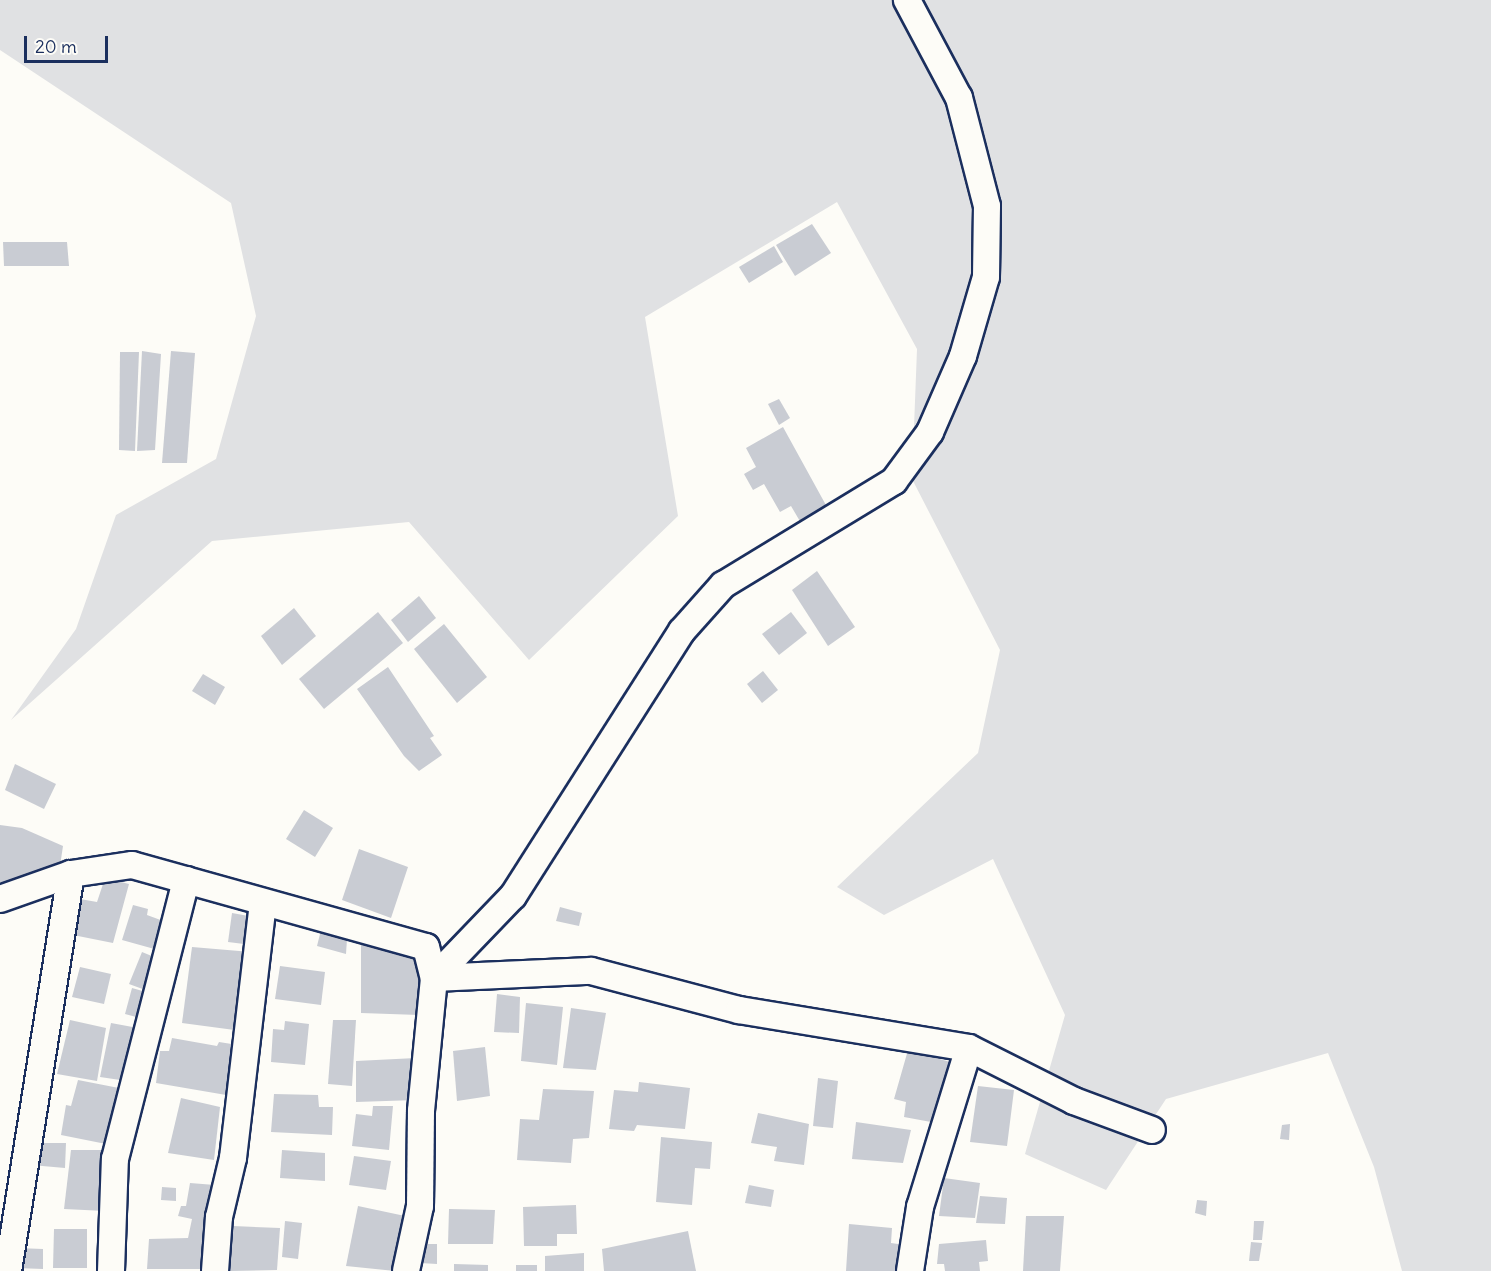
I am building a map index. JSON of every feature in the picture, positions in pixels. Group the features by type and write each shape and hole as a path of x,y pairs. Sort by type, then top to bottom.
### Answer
{"street":[{"path":"434,978 513,896 682,631 723,585 894,481 930,432 963,356 987,277 987,206 959,98 907,0"},
{"path":"0,899 71,874 132,865 263,904 426,947 434,978 421,1111 420,1206 406,1271"},
{"path":"8,1271 71,874"},
{"path":"111,1271 115,1159 186,880"},
{"path":"215,1271 219,1217 234,1158 263,904"},
{"path":"434,978 591,971 739,1010 969,1048 1074,1101 1152,1130"},
{"path":"910,1271 920,1207 969,1048"}],"shaded area":[{"path":"0,0 1491,0 1491,1271 1402,1271 1374,1167 1328,1053 1166,1099 1106,1190 1025,1154 1065,1015 993,859 884,915 837,887 978,753 1000,650 912,479 917,349 837,202 645,317 678,516 529,660 409,522 212,541 11,720 76,629 116,515 216,459 256,316 231,203 0,50"}],"building":[{"path":"812,224 831,253 795,276 776,245"},
{"path":"3,242 67,242 69,266 4,266"},
{"path":"774,246 783,262 749,283 739,267"},
{"path":"142,351 161,354 155,450 137,451"},
{"path":"171,351 195,353 187,463 162,463"},
{"path":"120,352 139,352 135,451 119,450"},
{"path":"779,399 790,418 779,425 768,404"},
{"path":"783,427 827,507 801,523 791,506 780,512 764,484 753,490 744,474 756,467 746,448"},
{"path":"817,571 855,627 828,646 792,590"},
{"path":"419,596 436,618 408,642 391,620"},
{"path":"294,608 316,636 282,665 261,636"},
{"path":"378,612 403,643 324,709 299,679"},
{"path":"791,612 807,633 779,655 762,634"},
{"path":"444,624 487,677 457,703 414,649"},
{"path":"388,667 434,736 430,738 442,755 419,771 404,756 357,689"},
{"path":"763,671 778,690 762,703 747,684"},
{"path":"203,674 225,687 215,705 192,691"},
{"path":"15,764 56,784 44,809 5,790"},
{"path":"304,810 333,828 315,857 286,839"},
{"path":"0,825 22,828 63,846 60,866 12,884 0,882"},
{"path":"359,849 408,867 391,918 342,900"},
{"path":"105,878 129,884 113,943 73,935 80,899 97,902"},
{"path":"133,905 148,909 147,915 166,922 158,950 122,940"},
{"path":"560,907 582,913 579,926 556,921"},
{"path":"232,913 254,917 252,945 228,942"},
{"path":"321,930 347,939 346,954 317,946"},
{"path":"361,944 418,961 419,1015 361,1013"},
{"path":"192,947 251,952 242,1031 182,1023"},
{"path":"142,952 159,959 148,991 129,984"},
{"path":"280,966 325,972 321,1005 275,999"},
{"path":"80,967 111,974 104,1004 72,997"},
{"path":"132,988 146,992 140,1018 125,1014"},
{"path":"497,994 520,997 519,1033 494,1032"},
{"path":"526,1003 563,1007 557,1065 521,1061"},
{"path":"571,1008 606,1013 596,1070 563,1068"},
{"path":"70,1020 106,1028 97,1081 57,1074"},
{"path":"333,1020 356,1020 352,1086 328,1084"},
{"path":"285,1021 309,1024 305,1065 271,1062 273,1029 284,1030"},
{"path":"111,1023 138,1028 127,1081 100,1077"},
{"path":"172,1038 217,1046 219,1042 238,1045 232,1096 156,1083 160,1051 169,1051"},
{"path":"485,1047 490,1096 457,1101 453,1051"},
{"path":"908,1050 950,1062 931,1122 904,1117 906,1102 894,1099"},
{"path":"416,1058 416,1100 356,1102 356,1061"},
{"path":"818,1078 838,1081 833,1128 813,1126"},
{"path":"78,1080 124,1089 111,1145 61,1135 66,1105 71,1106"},
{"path":"639,1082 690,1088 685,1129 637,1125 634,1131 609,1129 614,1090 638,1092"},
{"path":"978,1086 1014,1090 1007,1146 970,1142"},
{"path":"543,1089 594,1091 589,1138 573,1139 571,1163 517,1160 520,1119 539,1120"},
{"path":"274,1094 318,1095 319,1107 333,1107 332,1135 271,1132"},
{"path":"181,1098 220,1107 214,1160 168,1153"},
{"path":"373,1106 393,1106 389,1150 352,1146 356,1114 372,1116"},
{"path":"758,1113 809,1124 804,1165 774,1161 777,1147 751,1143"},
{"path":"856,1122 911,1130 903,1163 852,1159"},
{"path":"1290,1124 1289,1140 1280,1139 1282,1125"},
{"path":"661,1137 712,1142 710,1169 695,1168 692,1205 656,1202"},
{"path":"32,1143 66,1143 65,1168 31,1165"},
{"path":"71,1150 111,1150 105,1211 64,1209"},
{"path":"282,1150 325,1153 325,1181 280,1178"},
{"path":"354,1156 391,1161 386,1190 349,1185"},
{"path":"944,1178 980,1183 975,1218 939,1216"},
{"path":"190,1183 215,1185 205,1269 147,1269 149,1239 188,1238 192,1219 178,1216 181,1206 186,1206"},
{"path":"749,1185 774,1190 771,1207 745,1203"},
{"path":"162,1187 176,1188 176,1201 161,1200"},
{"path":"980,1196 1007,1198 1005,1224 976,1223"},
{"path":"1197,1200 1207,1201 1206,1216 1195,1213"},
{"path":"576,1205 577,1234 557,1234 557,1246 524,1246 523,1207"},
{"path":"358,1206 405,1216 395,1271 346,1266"},
{"path":"449,1209 495,1210 493,1244 448,1244"},
{"path":"1026,1216 1064,1216 1060,1271 1023,1271"},
{"path":"285,1221 302,1223 298,1259 282,1257"},
{"path":"1254,1221 1264,1221 1262,1240 1253,1240"},
{"path":"849,1224 892,1228 891,1243 905,1245 900,1271 846,1271"},
{"path":"233,1226 280,1228 277,1270 230,1271"},
{"path":"54,1229 87,1229 87,1268 53,1268"},
{"path":"688,1231 696,1271 604,1271 602,1249"},
{"path":"986,1240 988,1261 979,1262 980,1271 945,1271 944,1264 937,1264 939,1244"},
{"path":"1251,1242 1262,1243 1259,1261 1249,1261"},
{"path":"421,1244 437,1244 437,1264 420,1263"},
{"path":"17,1248 43,1249 43,1269 16,1268"},
{"path":"584,1253 584,1271 545,1271 545,1256"},
{"path":"454,1264 488,1265 488,1271 454,1271"},
{"path":"516,1265 537,1265 537,1271 516,1271"}]}
